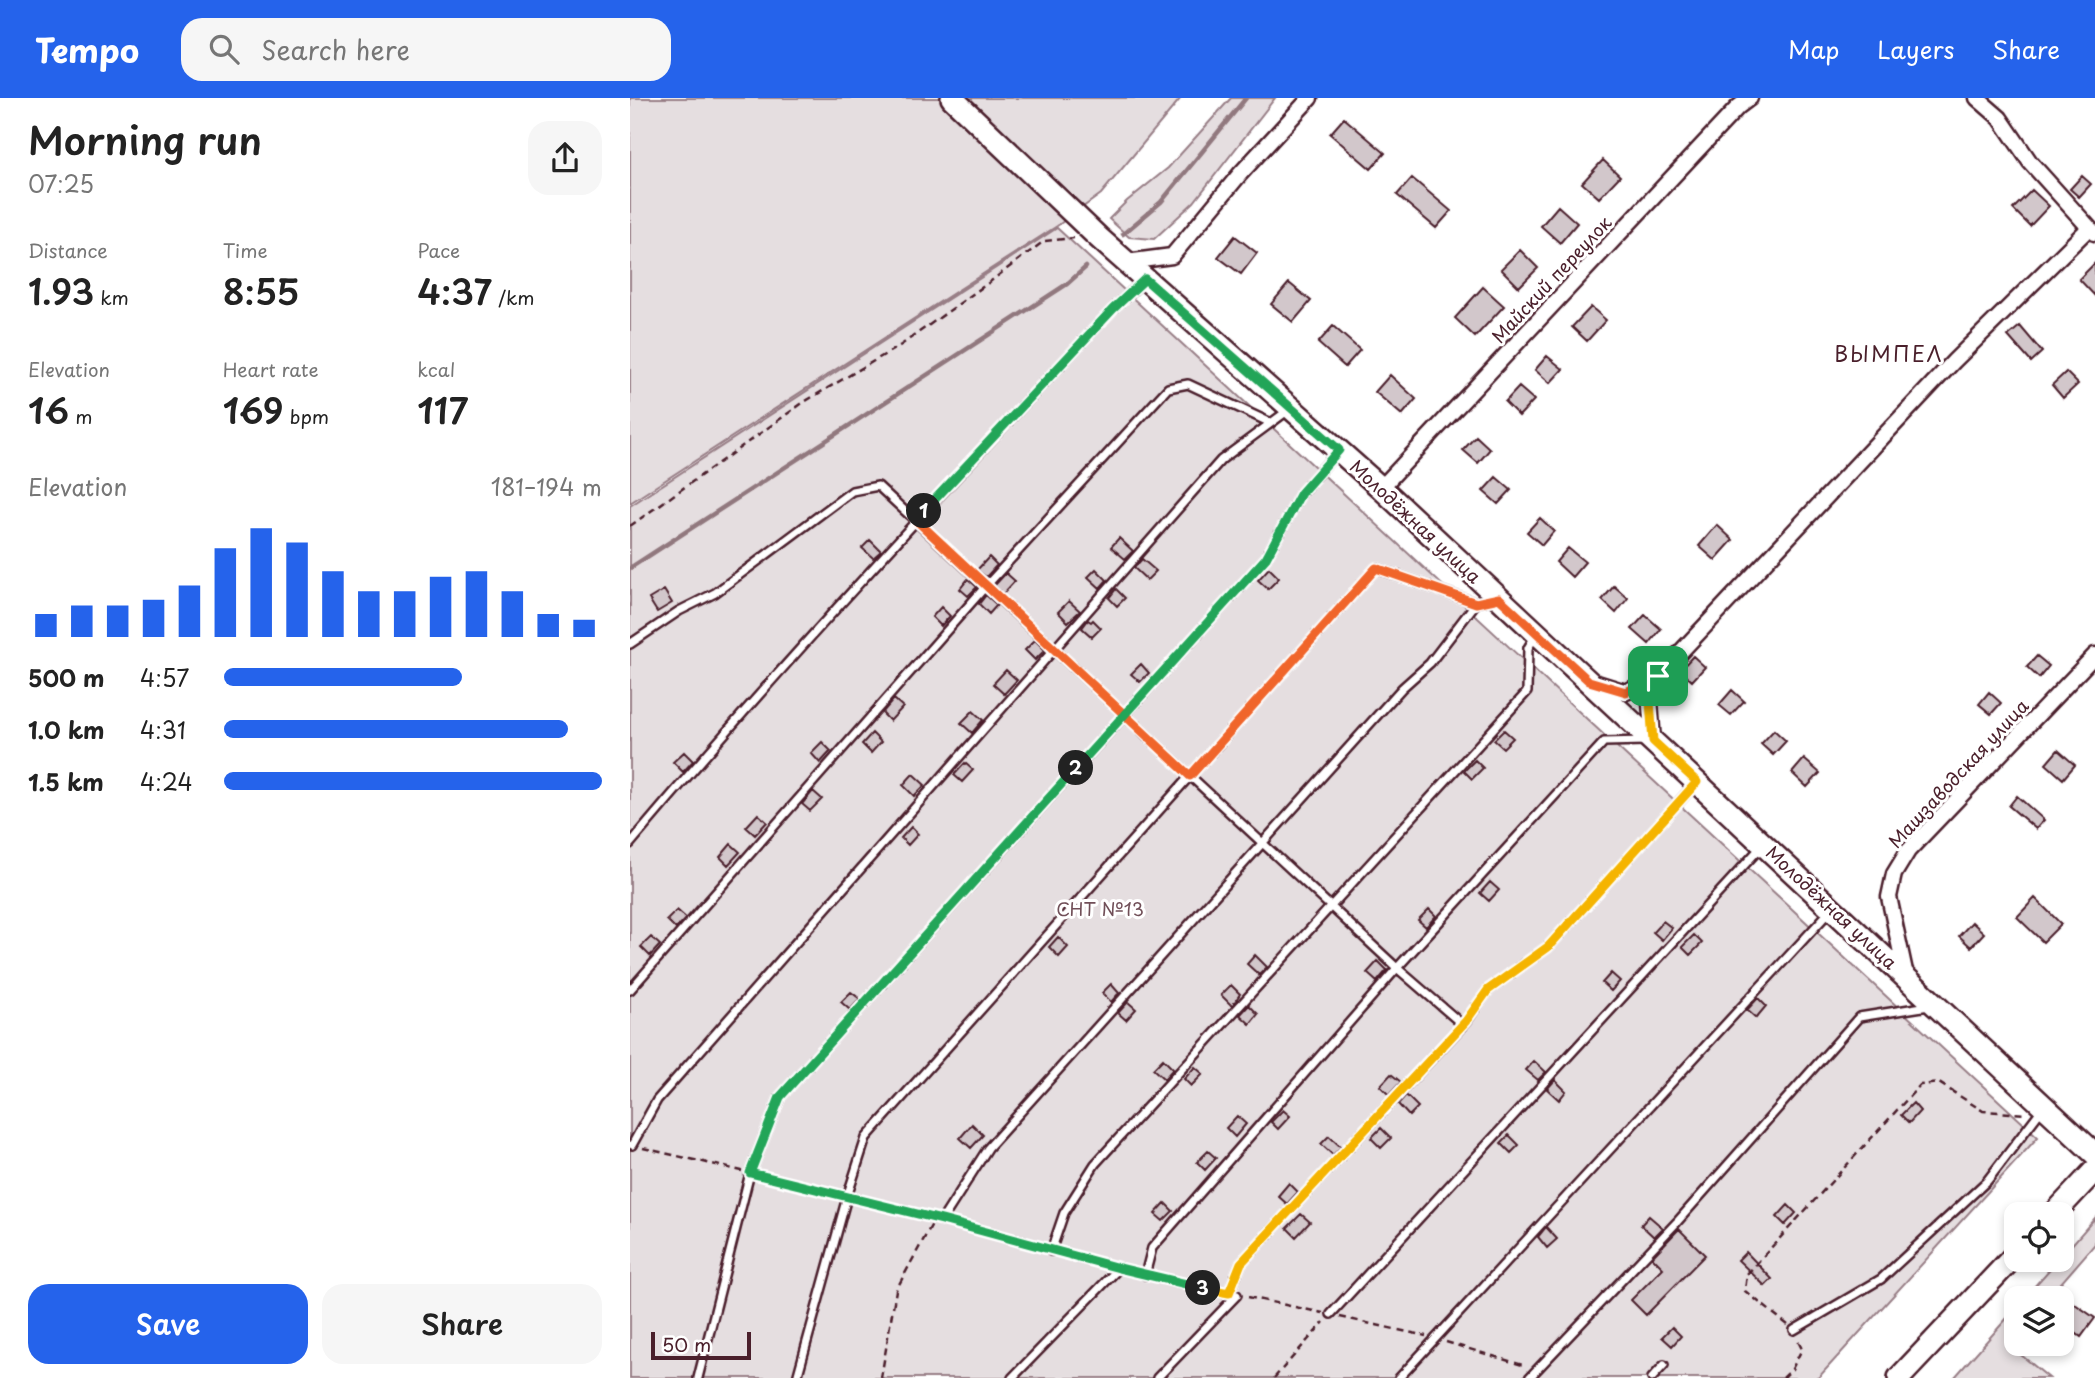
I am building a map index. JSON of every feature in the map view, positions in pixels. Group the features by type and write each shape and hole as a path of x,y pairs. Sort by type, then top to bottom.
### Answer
{"street":[{"name":"Молодёжная улица","path":"952,98 1099,238 1381,488 2095,1154"},
{"path":"1126,262 1172,256 1240,174 1310,98"},
{"name":"Майский переулок","path":"1381,488 1738,107 1750,98"},
{"path":"1589,681 1626,692 1658,676 1954,361 2092,231 2030,162 2000,118 1977,98"},
{"name":"Машзаводская улица","path":"1906,976 1889,897 1894,874 1908,851 2095,655"},
{"path":"1653,741 1650,702 1658,676"},
{"path":"2064,1202 2095,1170"},
{"path":"1899,1378 2004,1267"}],"lane":[{"path":"630,844 716,743 916,520 1113,309 1145,279"},
{"path":"630,990 986,586 1168,388 1188,384 1271,423"},
{"path":"632,1145 657,1100 1221,460 1291,408"},
{"path":"698,1378 750,1173 780,1097 1266,558 1301,493 1339,450"},
{"path":"630,644 679,611 715,593 852,491 878,486 1397,968 1463,1025"},
{"path":"797,1378 846,1197 866,1138 1376,568 1476,603 1499,598"},
{"path":"942,1220 988,1148 1402,688 1430,663 1476,603"},
{"path":"1051,1251 1064,1213 1095,1164 1527,692 1528,648 1537,633"},
{"path":"1144,1275 1152,1248 1397,968 1604,742 1653,741"},
{"path":"1157,1378 1233,1294 1241,1263 1463,1025 1488,990 1548,947 1697,782"},
{"path":"1331,1314 1763,844"},
{"path":"1399,1378 1833,908"},
{"path":"1529,1378 1677,1222 1859,1017 1936,1004"},
{"path":"1794,1330 1881,1279 1987,1181 2039,1112"},
{"path":"1012,1378 1119,1268"},
{"path":"1652,1378 1664,1365"}],"path":[{"path":"630,526 803,402 901,345 1044,241 1060,238 1099,238"},
{"path":"1783,1378 1792,1369 1802,1349 1794,1330 1745,1290 1747,1274 1920,1085 1939,1083 1983,1111 2022,1115 2039,1112"},
{"path":"632,1145 935,1218 897,1290 881,1378"},
{"path":"942,1220 1119,1268"},
{"path":"1144,1275 1436,1339 1537,1369"},
{"path":"1274,1378 1331,1314"}],"green space":[{"path":"630,98 1181,98 1101,194 1057,226 630,503"},
{"path":"1231,98 1275,98 1194,202 1154,239 1129,237 1109,219 1168,168"},
{"name":"СНТ №13","path":"1057,228 2038,1137 1818,1378 630,1378 630,506"},
{"path":"2095,1218 2095,1244 2074,1268 2074,1242"},
{"path":"2047,1272 2071,1272 2058,1286 2035,1286"},
{"path":"2004,1322 2004,1356 2022,1356 2049,1378 1954,1378"}],"building":[{"path":"1344,118 1385,153 1371,169 1330,134"},
{"path":"1603,160 1620,176 1599,198 1582,183"},
{"path":"2082,176 2091,184 2079,197 2070,189"},
{"path":"1412,178 1451,211 1436,228 1397,195"},
{"path":"2032,190 2049,206 2030,226 2013,209"},
{"path":"1558,206 1577,223 1560,243 1541,226"},
{"path":"1235,236 1257,253 1241,274 1218,257"},
{"path":"1520,250 1538,268 1519,287 1501,269"},
{"path":"2095,263 2095,296 2079,279"},
{"path":"1289,283 1311,301 1293,322 1271,304"},
{"path":"1483,287 1504,306 1475,337 1455,318"},
{"path":"1591,307 1606,320 1587,341 1572,327"},
{"path":"1333,326 1360,350 1345,367 1318,343"},
{"path":"2020,326 2042,352 2031,362 2008,336"},
{"path":"1547,356 1563,369 1550,383 1535,370"},
{"path":"2066,372 2078,384 2063,398 2052,385"},
{"path":"1390,375 1416,399 1402,415 1375,392"},
{"path":"1519,387 1534,400 1519,416 1505,402"},
{"path":"1476,436 1490,449 1478,463 1463,450"},
{"path":"1496,477 1511,490 1498,504 1483,491"},
{"path":"1540,518 1554,531 1542,545 1527,532"},
{"path":"1717,525 1733,540 1715,560 1699,546"},
{"path":"1119,538 1133,551 1125,559 1111,547"},
{"path":"870,540 881,551 873,558 862,548"},
{"path":"1568,548 1585,562 1572,577 1556,562"},
{"path":"989,557 997,565 986,577 977,570"},
{"path":"1142,559 1156,571 1147,580 1134,568"},
{"path":"1269,568 1279,578 1268,589 1258,580"},
{"path":"1096,569 1107,580 1100,588 1088,577"},
{"path":"1006,573 1015,581 1003,594 994,586"},
{"path":"968,579 977,587 968,596 960,589"},
{"path":"1614,586 1628,598 1616,613 1602,600"},
{"path":"1116,589 1125,598 1117,606 1109,598"},
{"path":"664,590 672,603 657,612 649,599"},
{"path":"986,595 997,605 989,614 979,604"},
{"path":"1069,601 1080,611 1068,622 1058,612"},
{"path":"941,607 950,616 941,626 932,617"},
{"path":"1645,615 1661,629 1649,644 1632,629"},
{"path":"1088,620 1093,620 1101,628 1092,637 1082,628"},
{"path":"1035,640 1045,650 1035,660 1025,650"},
{"path":"1693,656 1705,667 1692,681 1680,670"},
{"path":"2037,656 2049,666 2039,678 2027,667"},
{"path":"1141,664 1149,673 1140,682 1131,674"},
{"path":"1006,670 1017,680 1004,694 993,684"},
{"path":"1732,690 1744,701 1731,715 1719,705"},
{"path":"1989,692 2001,703 1991,714 1979,704"},
{"path":"894,699 903,707 890,721 882,713"},
{"path":"973,711 983,720 972,733 961,723"},
{"path":"1504,730 1513,738 1503,748 1494,740"},
{"path":"1774,730 1786,741 1773,755 1761,744"},
{"path":"872,733 881,742 871,753 862,744"},
{"path":"822,742 831,751 820,763 811,753"},
{"path":"2058,750 2075,765 2063,779 2046,764"},
{"path":"684,752 693,761 683,772 673,762"},
{"path":"1804,759 1820,773 1807,787 1792,773"},
{"path":"1475,760 1483,768 1472,779 1464,771"},
{"path":"965,763 973,770 962,782 954,775"},
{"path":"913,774 925,785 914,796 903,785"},
{"path":"813,791 822,799 810,811 802,804"},
{"path":"2017,796 2044,820 2036,829 2009,806"},
{"path":"758,814 767,822 755,835 746,827"},
{"path":"911,827 918,834 908,845 901,838"},
{"path":"731,844 740,852 728,865 720,857"},
{"path":"1490,882 1499,890 1489,901 1480,893"},
{"path":"2035,898 2061,924 2043,942 2017,917"},
{"path":"1429,909 1436,916 1426,927 1418,920"},
{"path":"677,910 686,918 676,929 667,920"},
{"path":"1663,921 1672,928 1662,940 1653,932"},
{"path":"1972,922 1984,933 1971,947 1959,936"},
{"path":"1694,935 1702,943 1690,955 1682,947"},
{"path":"651,937 660,945 650,956 641,947"},
{"path":"1058,937 1068,947 1059,957 1049,947"},
{"path":"1255,955 1267,967 1259,975 1247,964"},
{"path":"1378,961 1387,970 1377,982 1367,973"},
{"path":"1611,973 1620,981 1611,991 1602,983"},
{"path":"1111,984 1119,993 1111,1002 1102,993"},
{"path":"1231,985 1240,994 1232,1006 1221,995"},
{"path":"851,992 860,999 850,1010 841,1002"},
{"path":"1758,998 1766,1006 1756,1018 1747,1010"},
{"path":"1128,1002 1136,1009 1126,1020 1118,1013"},
{"path":"1249,1005 1258,1014 1250,1024 1240,1015"},
{"path":"1163,1059 1173,1069 1164,1079 1153,1069"},
{"path":"1534,1061 1546,1072 1538,1080 1526,1070"},
{"path":"1195,1067 1203,1074 1191,1086 1184,1079"},
{"path":"1391,1074 1401,1082 1389,1095 1380,1086"},
{"path":"1555,1080 1566,1091 1559,1100 1547,1089"},
{"path":"1406,1095 1418,1107 1409,1116 1398,1104"},
{"path":"1913,1103 1920,1111 1909,1123 1901,1115"},
{"path":"1283,1110 1290,1116 1278,1129 1271,1122"},
{"path":"1237,1116 1246,1124 1235,1137 1226,1128"},
{"path":"972,1124 983,1135 971,1148 960,1138"},
{"path":"1381,1128 1391,1138 1381,1148 1371,1138"},
{"path":"1509,1135 1519,1145 1511,1153 1501,1143"},
{"path":"1329,1136 1341,1147 1333,1155 1321,1144"},
{"path":"1208,1151 1216,1158 1205,1170 1197,1162"},
{"path":"1289,1183 1298,1192 1287,1204 1278,1196"},
{"path":"1165,1203 1173,1211 1163,1221 1155,1214"},
{"path":"1788,1205 1796,1213 1785,1225 1777,1217"},
{"path":"1301,1214 1310,1222 1296,1237 1287,1228"},
{"path":"1649,1216 1663,1228 1654,1237 1641,1225"},
{"path":"1546,1227 1557,1239 1547,1248 1538,1237"},
{"path":"1679,1229 1705,1255 1646,1315 1631,1300 1663,1268 1652,1257"},
{"path":"1746,1252 1772,1279 1765,1286 1738,1260"},
{"path":"2074,1303 2095,1318 2081,1337 2074,1332"},
{"path":"1672,1327 1681,1336 1672,1346 1662,1337"}],"waterway":[{"path":"1123,234 1161,202 1246,98"},
{"path":"630,568 1067,284 1086,267"}],"district":[{"name":"ВЫМПЕЛ","path":"1889,353"}],"route":[{"path":"1658,676 1626,692 1589,681 1499,598 1476,603 1376,568 1190,776 1124,715 916,520 1113,309 1145,279 1339,450 1301,493 1266,558 1124,715 918,945 780,1097 750,1173 942,1220 1144,1275 1229,1293 1241,1263 1466,1021 1488,990 1548,947 1697,782 1653,741 1650,702 1658,676"}]}
